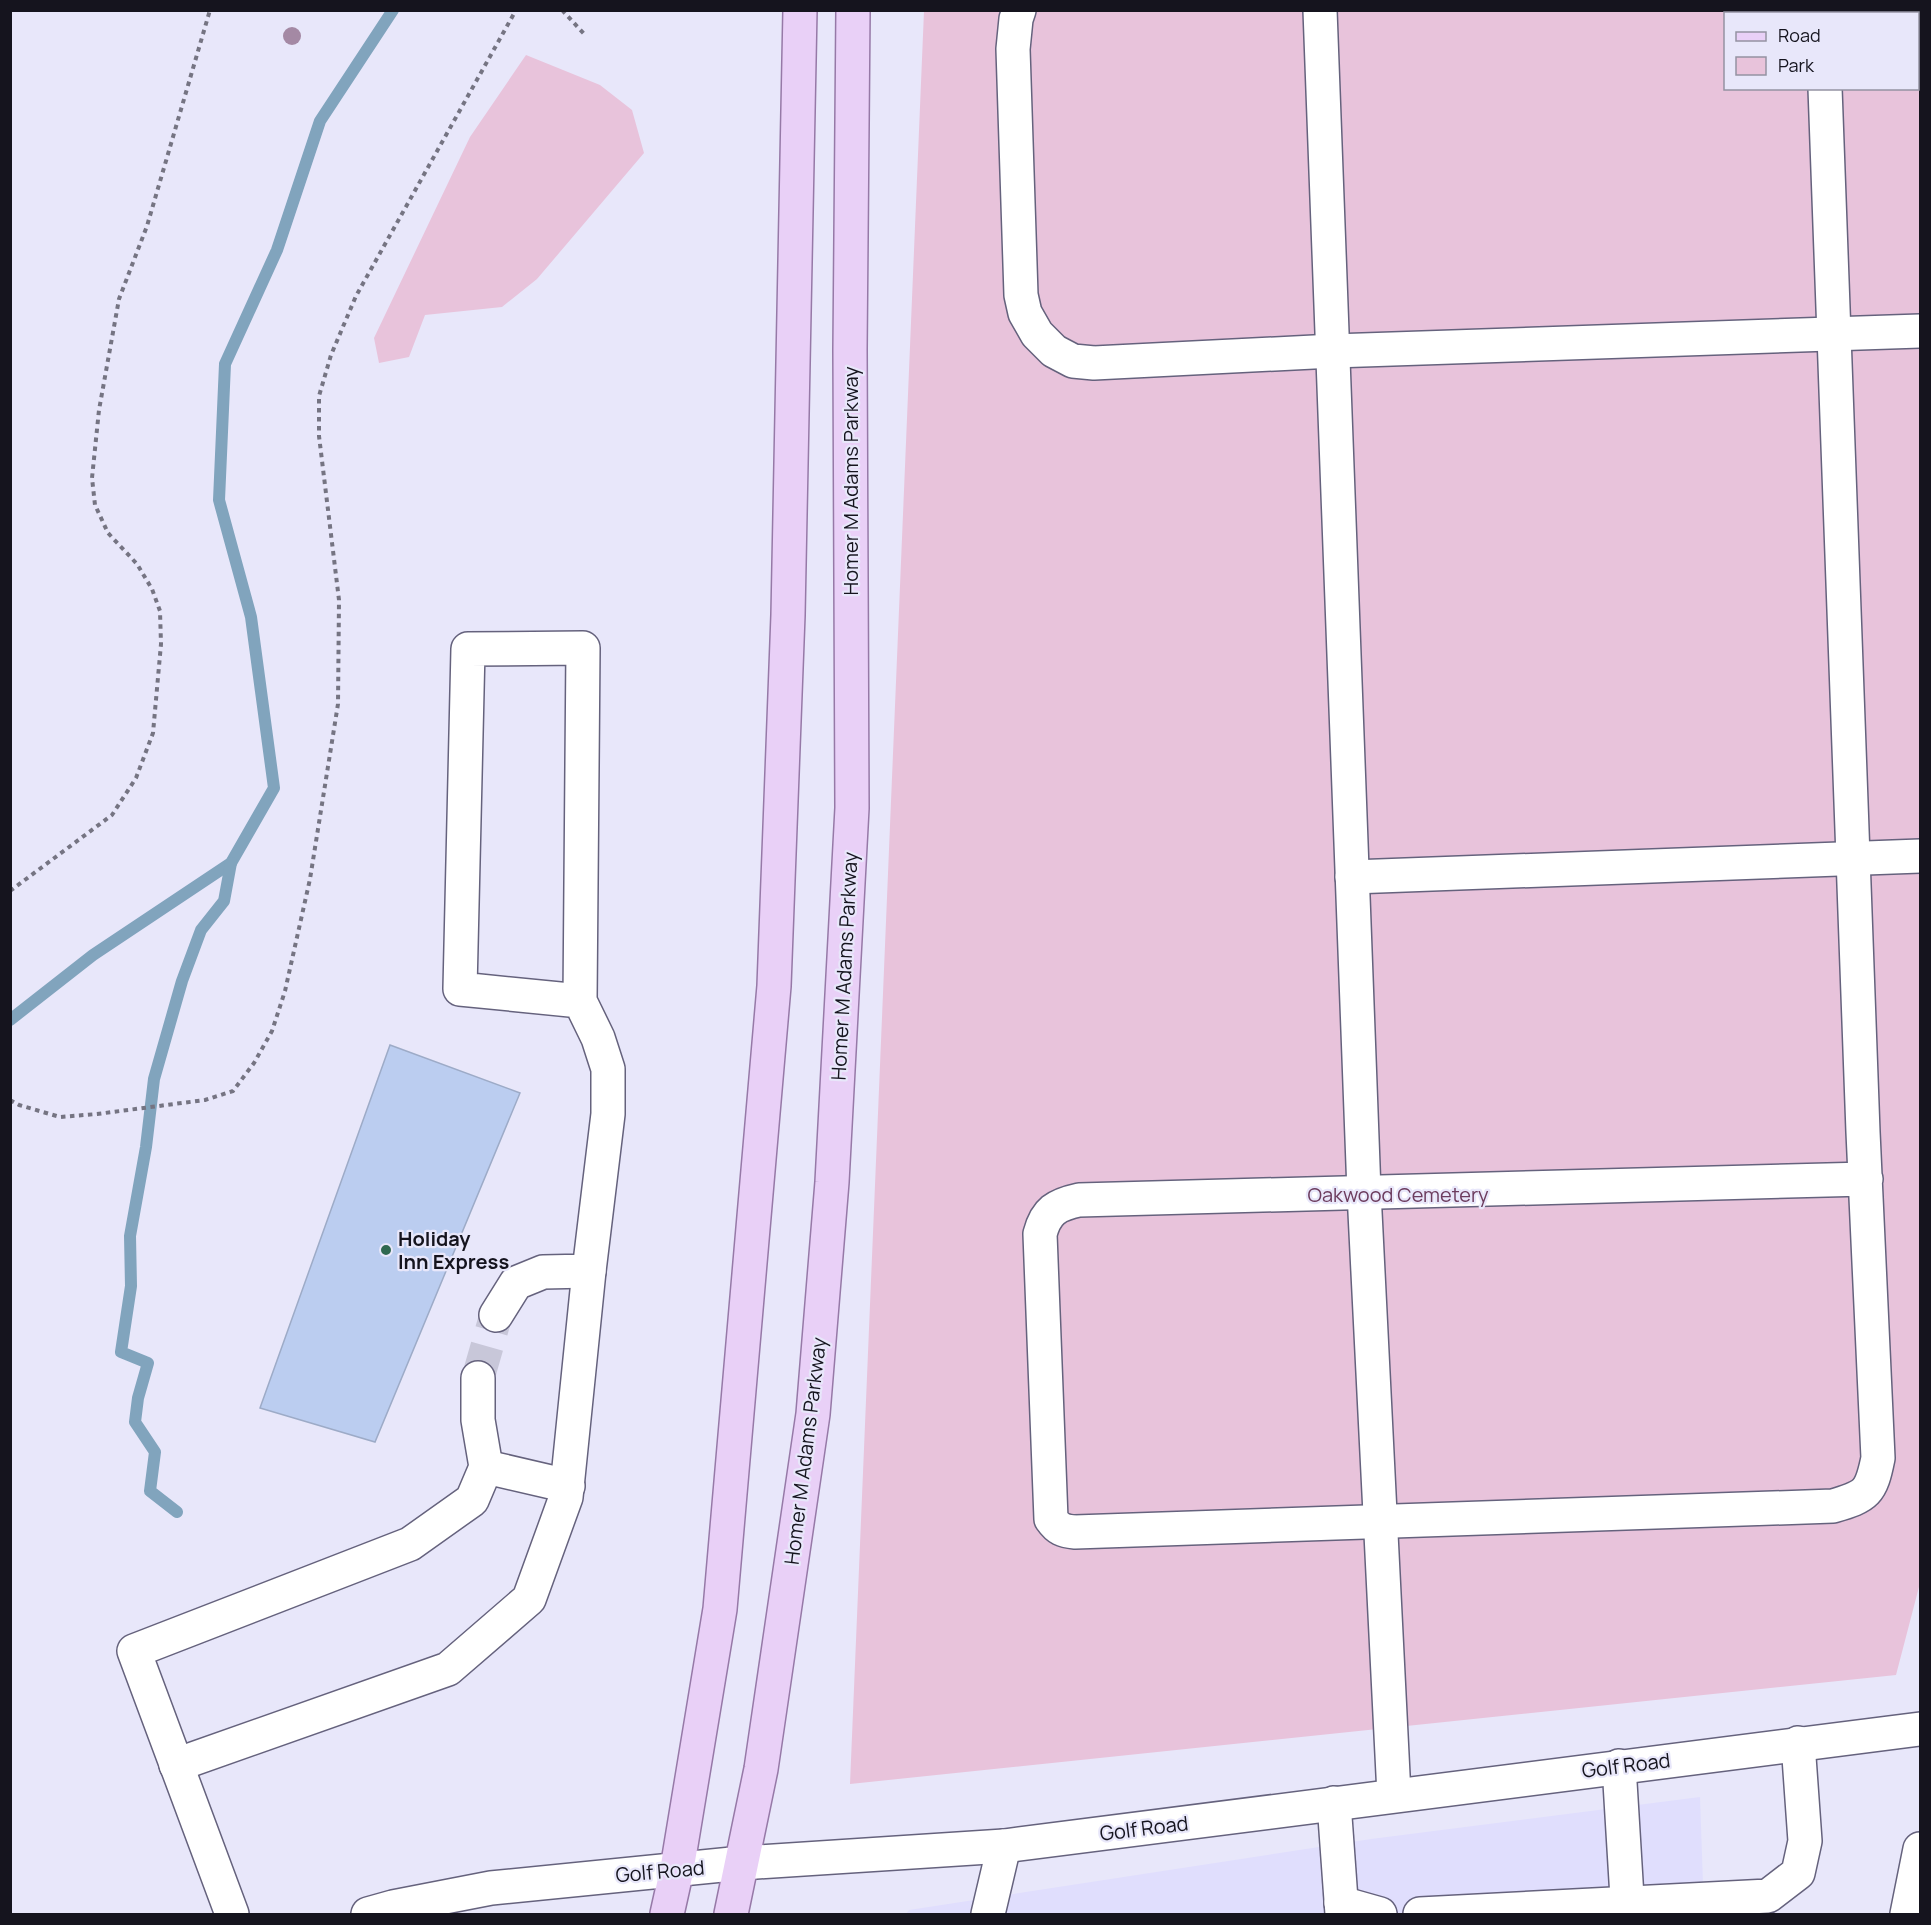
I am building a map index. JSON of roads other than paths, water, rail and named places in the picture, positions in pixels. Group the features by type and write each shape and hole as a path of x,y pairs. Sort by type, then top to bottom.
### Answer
{"main road":[{"path":"667,1914 677,1869 720,1609 774,986 788,615 800,10"},
{"name":"Homer M Adams Parkway","path":"731,1914 761,1769 813,1414 832,1182 852,808 850,350 853,10"}],"street":[{"path":"1019,10 1013,49 1018,263 1021,295 1025,313 1037,334 1054,351 1072,361 1094,363 1333,351 1920,331"},
{"path":"1320,10 1364,1192 1394,1794"},
{"path":"1825,90 1878,1458 1874,1480 1864,1494 1833,1506 1075,1532 1064,1532 1051,1518 1040,1234 1043,1221 1062,1203 1079,1200 1866,1179"},
{"path":"176,1765 448,1669 528,1599 566,1497 589,1270 608,1114 608,1069 598,1038 580,1001 583,648 468,649 460,989 580,1001"},
{"path":"1352,878 1920,856"},
{"path":"496,1316 516,1284 543,1272 589,1270"},
{"path":"232,1914 134,1651 410,1544 472,1500 486,1467 478,1420 478,1378"},
{"path":"486,1467 568,1486"},
{"name":"Golf Road","path":"368,1914 491,1888 742,1863 1004,1846 1920,1728"},
{"path":"1420,1914 1628,1909 1768,1896 1798,1873 1805,1841 1798,1743"},
{"path":"1619,1766 1628,1909"},
{"path":"1334,1803 1341,1909 1380,1914"},
{"path":"988,1914 1004,1846"},
{"path":"1907,1914 1920,1849"}],"waterway":[{"path":"10,1020 93,955 231,863 274,788 251,617 219,500 225,364 277,250 320,121 393,10"},
{"path":"177,1512 150,1491 155,1452 135,1422 138,1398 148,1363 121,1352 131,1286 130,1236 146,1147 154,1079 182,981 201,930 224,901 231,863"}],"tunnel":[{"path":"478,1378 496,1315"}],"place":[{"name":"Holiday Inn Express","path":"386,1250"}],"park label":[{"name":"Oakwood Cemetery","path":"1398,1194"}]}
